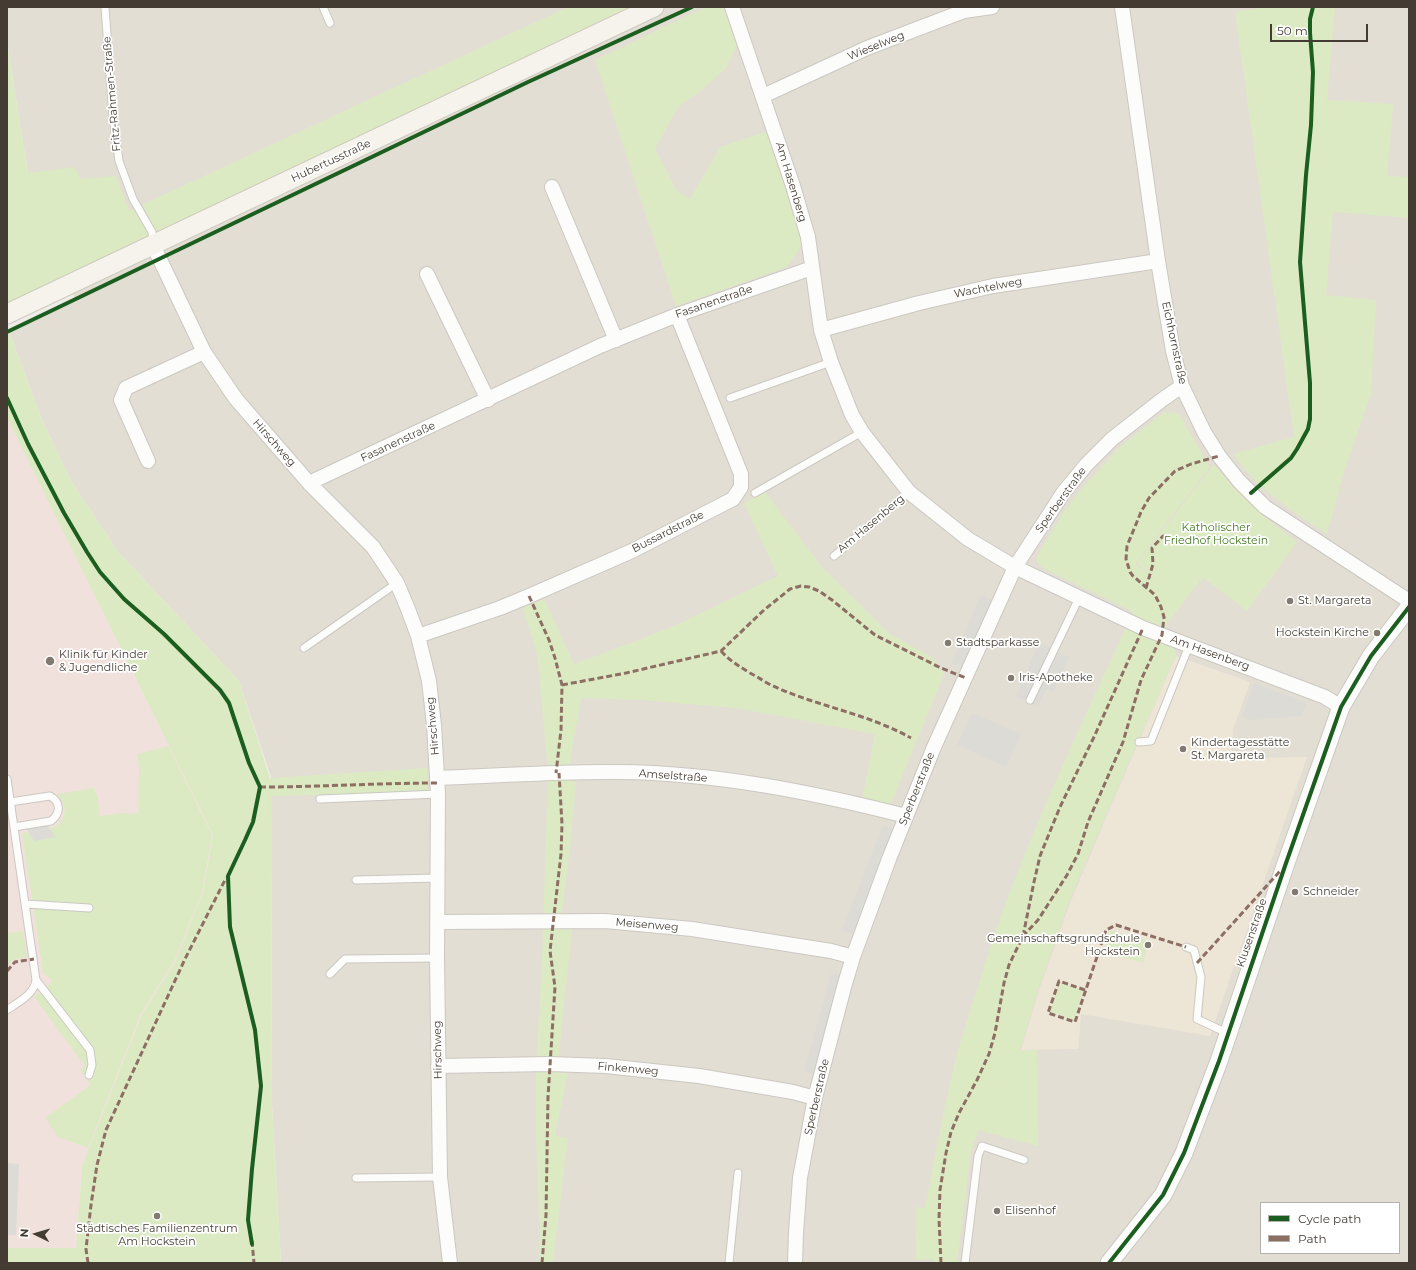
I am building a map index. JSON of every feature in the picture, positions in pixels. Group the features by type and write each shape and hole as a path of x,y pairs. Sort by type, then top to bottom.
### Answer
{"main road":[{"name":"Hubertusstraße","path":"7,314 654,7"}],"street":[{"name":"Am Hasenberg","path":"732,7 793,186 808,237 821,330 831,362 852,415 862,432 909,492 968,539 1015,566 1079,598 1143,628 1325,697 1341,707"},
{"name":"Wieselweg","path":"763,96 875,45 964,11 992,7"},
{"name":"Eichhornstraße","path":"1122,7 1158,261 1173,351 1182,386 1204,432 1219,456 1239,481 1265,507 1409,601"},
{"path":"552,187 616,340"},
{"name":"Hirschweg","path":"153,245 204,352 236,399 309,483 373,547 397,582 418,636 429,681 434,725 438,794 437,958 440,1177 450,1263"},
{"name":"Wachtelweg","path":"821,330 919,303 993,286 1158,261"},
{"name":"Fasanenstraße","path":"309,483 616,340 677,315 812,268"},
{"path":"427,274 488,400"},
{"name":"Bussardstraße","path":"418,636 500,608 536,593 632,550 733,499 741,487 741,474 677,315"},
{"path":"148,461 121,400 126,388 204,352"},
{"name":"Sperberstraße","path":"795,1263 800,1178 815,1098 853,957 906,816 934,747 1015,566 1063,493 1086,465 1112,438 1182,386"},
{"name":"Klusenstraße","path":"1110,1263 1163,1195 1184,1153 1219,1061 1227,1033 1341,707 1371,656 1409,606"},
{"name":"Amselstraße","path":"437,778 620,772 697,776 767,786 906,816"},
{"name":"Meisenweg","path":"438,922 605,921 692,929 830,951 853,957"},
{"name":"Finkenweg","path":"438,1066 550,1064 606,1066 699,1076 793,1092 815,1098"}],"lane":[{"name":"Fritz-Rahmen-Straße","path":"105,7 113,117 119,161 133,199 152,232 153,245"},
{"path":"322,7 330,23"},
{"path":"730,398 831,362"},
{"path":"755,493 862,432"},
{"name":"Am Hasenberg","path":"834,556 909,492"},
{"path":"304,648 397,582"},
{"path":"1030,700 1079,598"},
{"path":"1139,742 1151,741 1189,646"},
{"path":"7,779 36,980 35,986 30,993 7,1010"},
{"path":"320,799 438,794"},
{"path":"10,802 50,796 55,798 58,803 59,811 52,821 14,827"},
{"path":"356,880 437,878"},
{"path":"26,904 89,908"},
{"path":"1186,947 1194,950 1201,977 1197,1019 1227,1033"},
{"path":"330,974 345,959 437,958"},
{"path":"36,980 90,1050 92,1065 89,1075"},
{"path":"965,1263 978,1156 982,1146 1024,1160"},
{"path":"729,1263 738,1173"},
{"path":"356,1178 440,1177"}],"shaded area":[{"path":"7,7 1409,7 1409,1263 281,1263 272,1105 271,777 239,681 119,553 71,481 42,420 9,331 75,299 28,173 7,43"},
{"path":"7,418 213,835 203,892 175,962 142,1014 82,1166 76,1248 7,1248"},
{"path":"981,595 991,600 961,668 951,663"},
{"path":"1039,643 1069,657 1054,692 1046,689 1038,706 1016,696"},
{"name":"Gemeinschaftsgrundschule Hockstein","path":"1176,656 1250,682 1233,729 1231,759 1307,757 1210,1036 1081,1014 1078,1049 1021,1050 1040,987 1070,903"},
{"path":"1254,683 1307,703 1301,716 1249,720 1242,716"},
{"path":"972,713 1021,734 1006,767 957,745"},
{"path":"45,822 56,837 34,841 24,825"},
{"path":"883,825 894,830 853,934 842,930"},
{"path":"831,974 841,976 814,1074 804,1072"},
{"path":"7,1163 19,1164 16,1235 7,1235"}],"green space":[{"path":"568,7 642,7 7,306 7,43 28,173 75,167 80,179 116,176 129,211"},
{"path":"706,7 724,8 737,45 726,68 702,90 678,107 655,149 677,191 690,199 720,147 766,132 803,243 787,267 676,306 595,60"},
{"path":"1267,7 1335,7 1327,100 1393,104 1387,176 1409,177 1409,218 1333,212 1326,295 1376,300 1371,394 1344,472 1327,534 1288,508 1264,489 1233,454 1294,437 1235,12"},
{"path":"9,331 42,420 71,481 119,553 239,681 270,778 427,768 427,792 271,796 272,1105 281,1263 7,1263 7,1248 76,1248 82,1166 142,1014 175,962 203,892 213,835 7,418 7,332"},
{"name":"Katholischer Friedhof Hockstein","path":"1164,412 1179,414 1210,467 1135,564 1159,581 1137,563 1214,464 1232,486 1252,506 1297,542 1247,611 1204,578 1201,581 1193,575 1200,581 1166,625 1176,655 1069,902 1039,987 1020,1050 1037,1050 1038,1146 978,1130 970,1156 957,1263 934,1263 934,1259 916,1260 915,1207 925,1208 939,1133 956,1058 998,924 1052,789 1133,612 1043,568 1037,562 1037,556 1063,513 1083,487 1121,446"},
{"path":"765,492 821,566 890,634 933,658 944,674 890,806 862,800 875,734 736,708 641,700 581,698 567,780 576,782 560,928 572,929 557,1072 568,1073 555,1135 568,1138 553,1263 539,1263 540,1246 536,1132 536,1070 542,959 548,770 537,654 523,608 544,599 574,664 683,622 778,576 744,503"},
{"path":"168,746 212,835 202,892 174,961 141,1013 88,1148 58,1137 45,1118 91,1085 80,1070 85,1066 34,997 53,981 43,973 22,833 47,830 62,820 65,808 57,794 94,788 98,798 100,816 120,813 138,814 139,769 137,754"},
{"path":"1110,930 1149,941 1143,963 1104,952"},
{"path":"23,931 27,957 13,960 7,966 7,933"},
{"path":"1060,982 1084,991 1074,1020 1050,1012"}],"marked path":[{"path":"941,1263 939,1219 940,1190 946,1153 951,1132 959,1113 989,1054 995,1033 1004,983 1009,965 1023,936 1038,920 1067,875 1078,854 1088,822 1123,742 1141,680 1162,635 1164,617 1161,607 1155,595 1130,572 1126,559 1127,546 1141,512 1149,498 1175,471 1191,464 1219,456"},
{"path":"1146,588 1153,564 1152,548 1163,536 1170,540"},
{"path":"562,685 626,673 721,651 764,610 790,589 801,586 819,591 875,635 941,668 966,678"},
{"path":"529,596 549,640 562,685 561,730 556,773"},
{"path":"1023,936 1040,856 1060,807 1094,737 1143,628"},
{"path":"721,651 728,658 750,673 786,692 877,722 911,738"},
{"path":"542,1263 546,1215 548,1097 555,987 550,951 561,854 562,824 559,773"},
{"path":"260,787 438,783"},
{"path":"1197,963 1281,870"},
{"path":"88,1263 86,1249 91,1205 97,1165 106,1130 185,959 226,878"},
{"path":"1085,990 1059,981 1048,1013 1075,1022 1106,930 1116,925 1186,947"},
{"path":"7,971 15,962 34,959"},
{"path":"252,1241 254,1263"}],"cycle path":[{"path":"7,332 528,82 692,7"},
{"path":"1251,493 1291,458 1308,429 1310,419 1310,383 1300,262 1311,125 1313,72 1310,19 1313,7"},
{"path":"7,398 28,444 64,513 100,572 124,599 164,634 220,690 229,703 249,763 260,787 253,822 228,876 230,927 255,1030 261,1086 248,1220 252,1244"},
{"path":"1109,1263 1163,1195 1184,1153 1219,1061 1341,707 1371,656 1409,607"}],"place":[{"name":"St. Margareta","path":"1290,601"},
{"name":"Hockstein Kirche","path":"1377,633"},
{"name":"Stadtsparkasse","path":"948,643"},
{"name":"Klinik für Kinder & Jugendliche","path":"50,661"},
{"name":"Iris-Apotheke","path":"1011,678"},
{"name":"Kindertagesstätte St. Margareta","path":"1183,749"},
{"name":"Schneider","path":"1295,892"},
{"name":"Gemeinschaftsgrundschule Hockstein","path":"1148,945"},
{"name":"Elisenhof","path":"997,1211"},
{"name":"Städtisches Familienzentrum Am Hockstein","path":"157,1216"}]}
